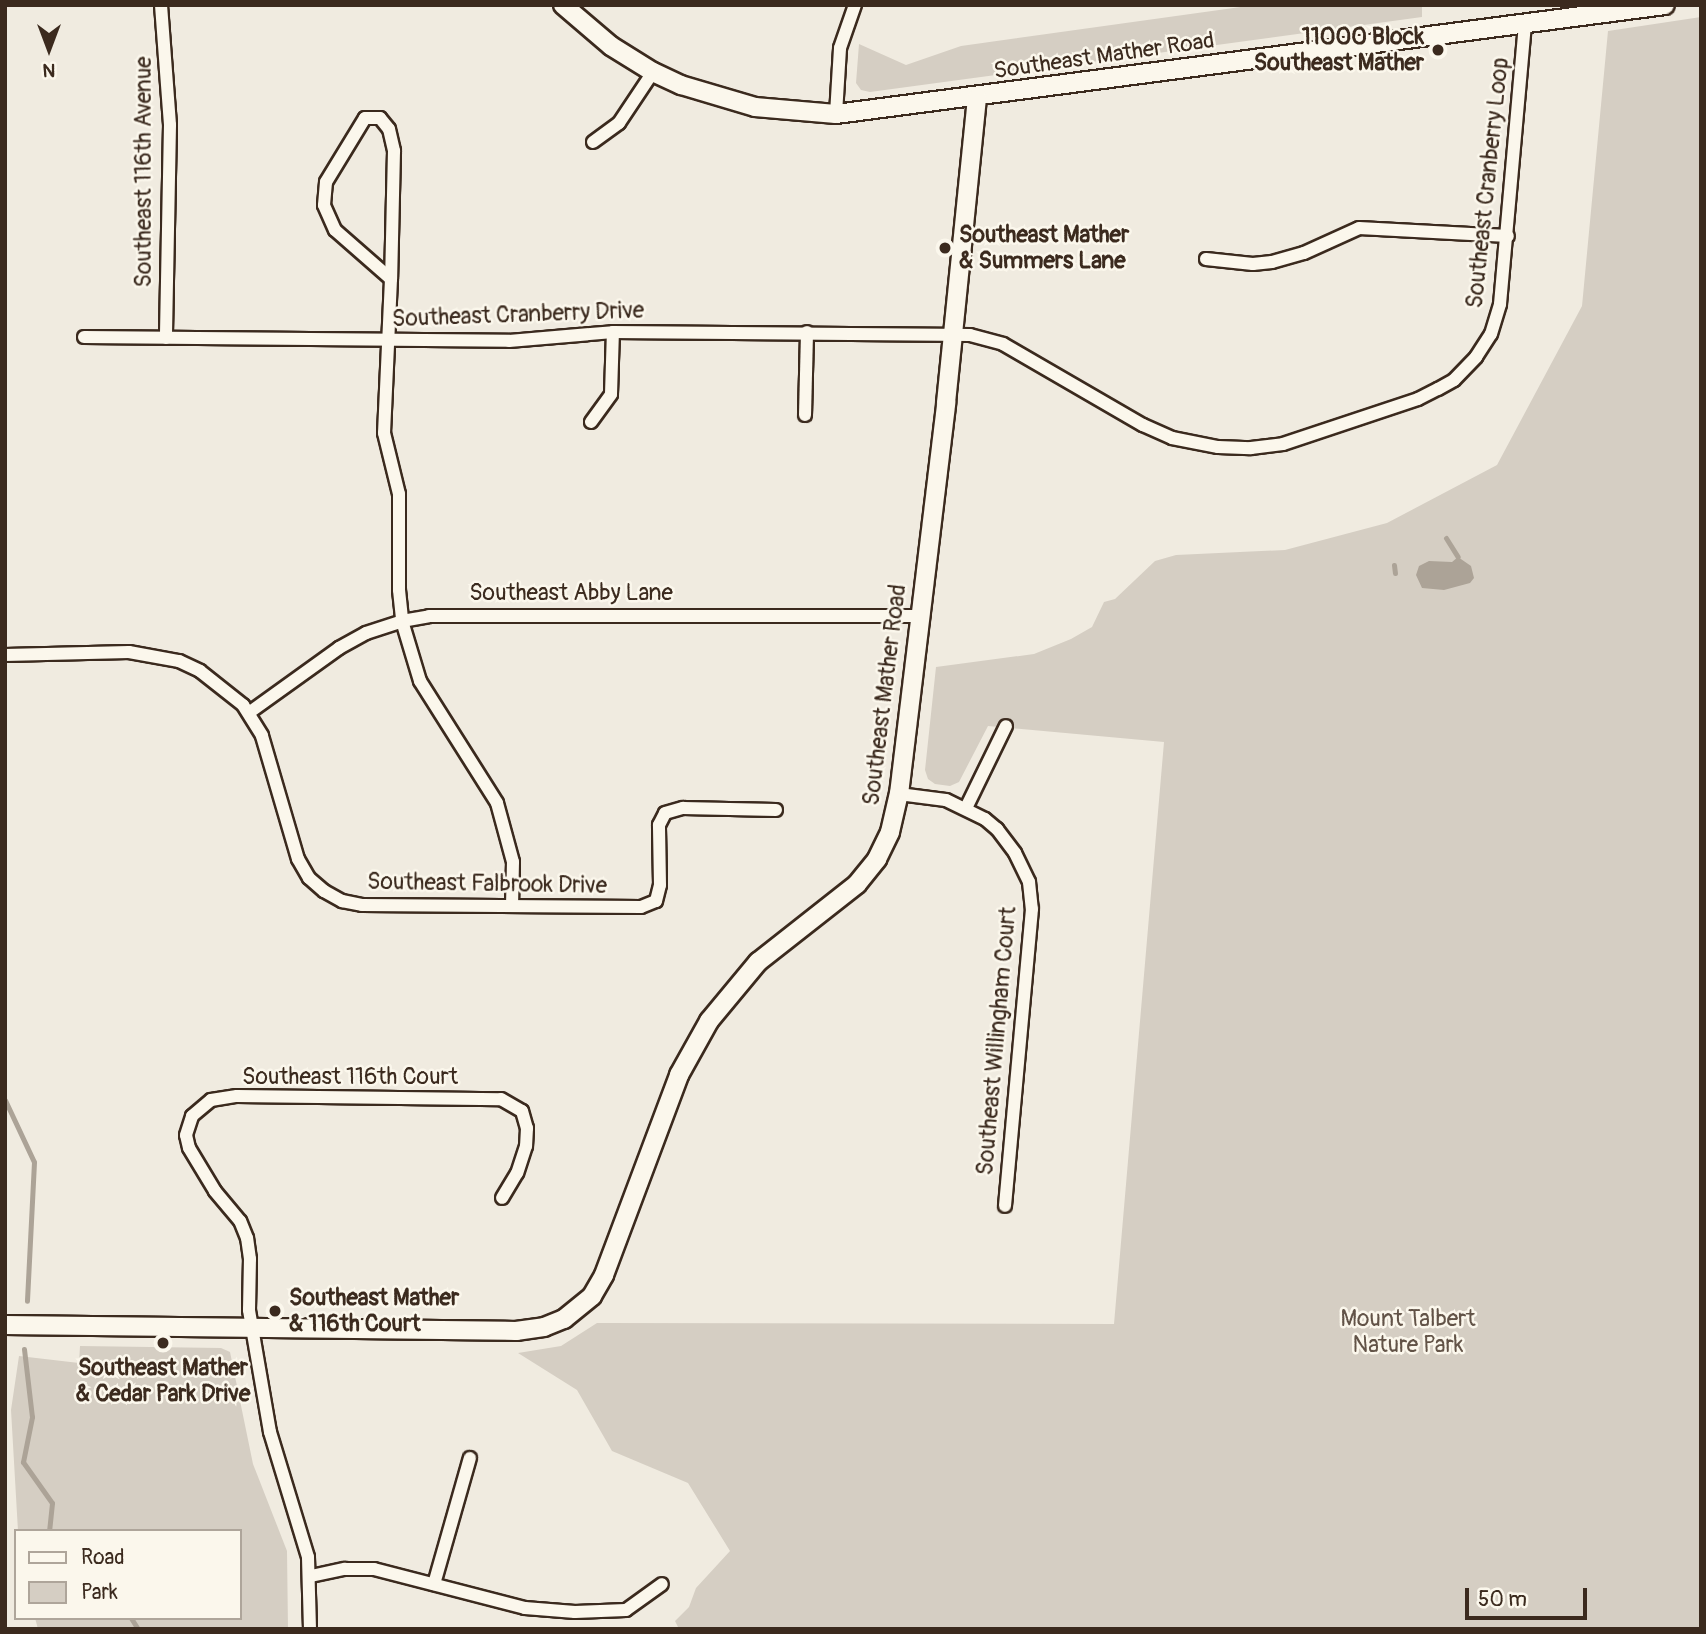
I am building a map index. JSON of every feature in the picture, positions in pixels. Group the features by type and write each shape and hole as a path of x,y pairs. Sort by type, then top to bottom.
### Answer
{"street":[{"name":"Southeast 116th Avenue","path":"161,5 170,125 166,338"},
{"path":"563,5 611,46 653,72 702,93 745,105 789,112 836,114 977,97"},
{"path":"836,114 840,48 854,5"},
{"name":"Southeast Mather Road","path":"5,1325 516,1331 544,1327 580,1309 592,1296 604,1275 656,1130 695,1042 722,1002 758,962 868,872 890,832 898,794 953,335 977,97 1665,5"},
{"name":"Southeast Cranberry Loop","path":"953,335 970,335 1003,344 1143,425 1172,438 1218,447 1251,448 1283,444 1418,399 1454,380 1476,357 1491,334 1500,304 1525,25"},
{"path":"593,142 619,123 653,72"},
{"path":"391,279 335,230 324,205 326,182 365,118 380,118 390,130 394,151 391,279 384,433 398,494 398,590 402,621 420,681 497,803 513,862 512,906"},
{"path":"1206,259 1253,264 1272,262 1304,253 1359,228 1508,236"},
{"name":"Southeast Cranberry Drive","path":"84,337 509,341 613,332 953,335"},
{"path":"591,422 611,394 613,332"},
{"path":"805,415 807,332"},
{"name":"Southeast Abby Lane","path":"250,712 339,648 366,633 402,621 463,613 919,616"},
{"name":"Southeast Falbrook Drive","path":"5,655 129,652 155,655 200,671 250,712 269,752 298,859 309,878 342,901 362,905 641,907 656,901 660,885 659,825 665,813 683,808 776,810"},
{"path":"966,808 1006,726"},
{"name":"Southeast Willingham Court","path":"898,794 946,800 966,808 997,829 1015,853 1029,881 1032,909 1005,1206"},
{"name":"Southeast 116th Court","path":"310,1629 311,1576 304,1541 275,1457 249,1310 250,1259 247,1238 240,1221 202,1172 186,1135 192,1116 211,1100 237,1096 501,1099 522,1111 527,1128 526,1146 517,1173 502,1198"},
{"path":"434,1584 470,1458"},
{"path":"311,1576 345,1569 374,1569 525,1608 575,1612 626,1610 662,1584"}],"green space":[{"path":"1255,5 1422,5 1422,17 870,92 861,90 856,83 859,44 906,65 961,46"},
{"name":"Mount Talbert Nature Park","path":"1701,17 1701,1629 679,1629 675,1621 689,1607 696,1588 730,1551 688,1483 612,1451 577,1390 518,1353 561,1346 597,1323 1114,1324 1164,742 988,726 959,782 950,786 935,784 928,779 925,770 936,667 1034,654 1071,639 1092,627 1104,602 1115,599 1155,561 1176,555 1285,550 1387,523 1497,465 1582,306 1608,31"},
{"path":"80,1346 221,1348 230,1352 253,1464 287,1551 288,1629 38,1629 36,1620 242,1620 242,1529 18,1529 11,1410 19,1356 79,1363"}],"shaded area":[{"path":"1458,557 1471,566 1474,578 1470,583 1444,590 1422,588 1416,575 1419,566 1429,561 1452,562"}],"waterway":[{"path":"1446,538 1458,557"},
{"path":"1394,565 1395,573"},
{"path":"5,1100 34,1162 27,1301"},
{"path":"24,1349 32,1417 23,1462 52,1503 49,1529"},
{"path":"132,1620 138,1629"}],"place":[{"name":"11000 Block Southeast Mather","path":"1438,50"},
{"name":"Southeast Mather & Summers Lane","path":"945,248"},
{"name":"Southeast Mather & 116th Court","path":"275,1311"},
{"name":"Southeast Mather & Cedar Park Drive","path":"163,1343"}]}
